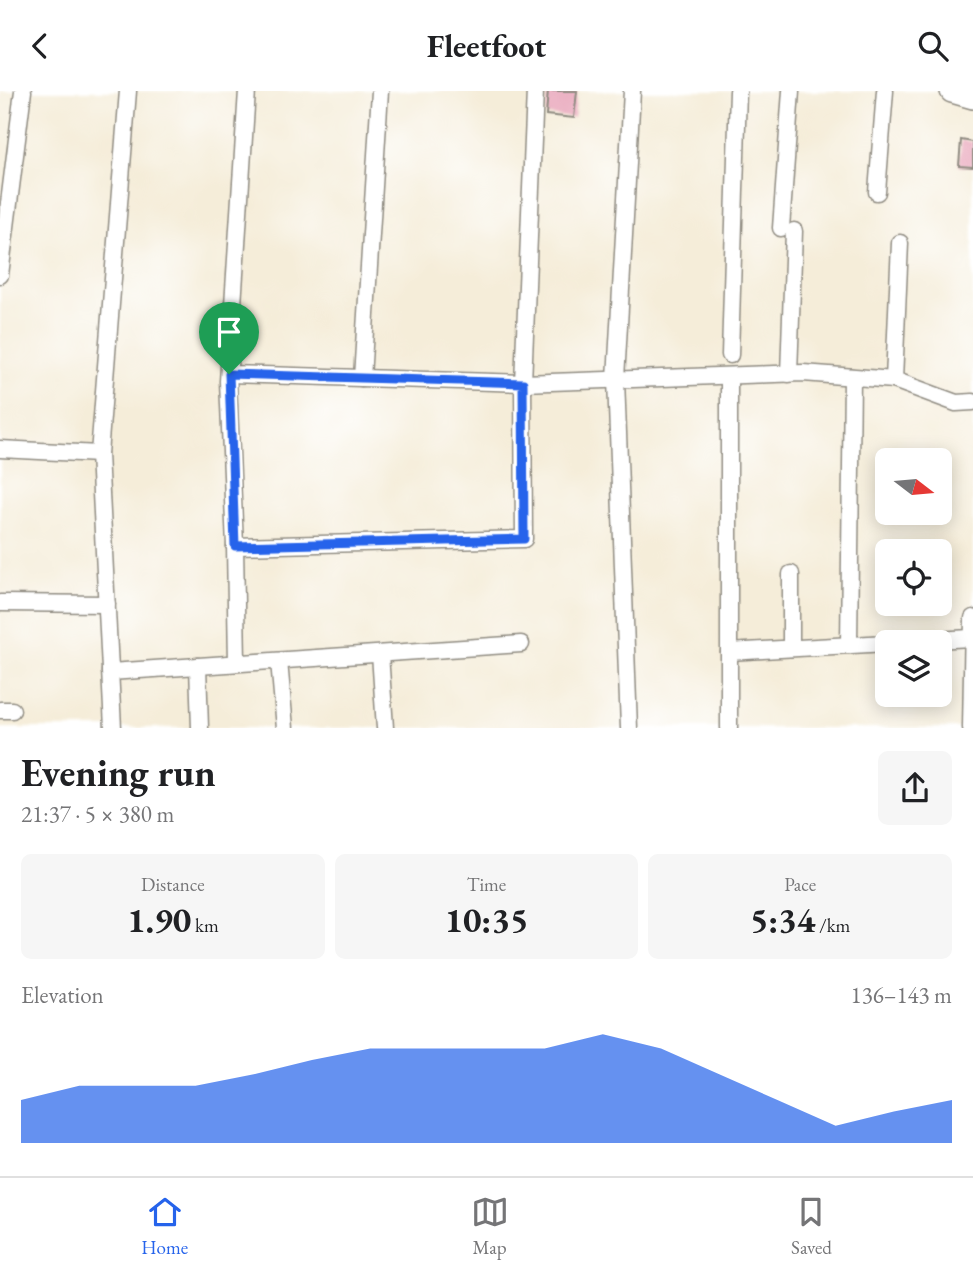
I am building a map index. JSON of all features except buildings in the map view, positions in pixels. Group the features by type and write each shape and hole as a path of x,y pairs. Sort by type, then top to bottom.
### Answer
{"main road":[{"path":"952,91 973,97"}],"street":[{"path":"0,275 23,91"},
{"path":"113,728 99,454 128,91"},
{"path":"237,663 229,374 247,91"},
{"path":"362,378 380,91"},
{"path":"235,546 524,539 523,383 535,91"},
{"path":"629,728 616,379 632,91"},
{"path":"730,355 738,91"},
{"path":"789,374 791,91"},
{"path":"877,191 886,91"},
{"path":"894,380 900,243"},
{"path":"229,374 523,383 789,374 894,380 956,403 973,401"},
{"path":"729,377 729,728"},
{"path":"849,645 852,377"},
{"path":"0,449 99,454"},
{"path":"791,575 791,648"},
{"path":"0,603 107,604"},
{"path":"971,728 973,618"},
{"path":"952,639 971,638"},
{"path":"110,672 521,644"},
{"path":"729,652 875,644"},
{"path":"380,653 385,728"},
{"path":"279,660 285,728"},
{"path":"198,666 200,728"}],"route":[{"path":"229,374 523,383 524,539 235,546 229,374"}]}
